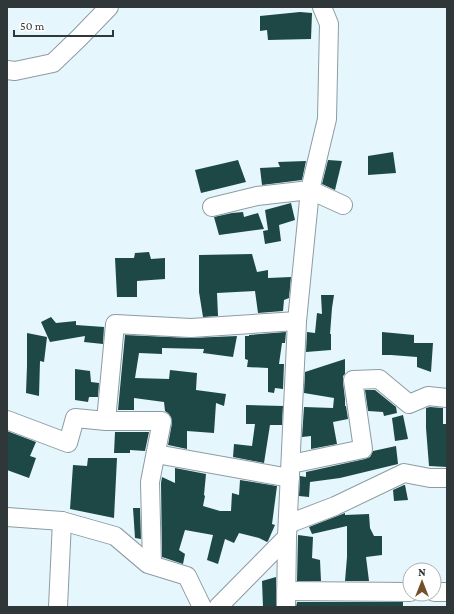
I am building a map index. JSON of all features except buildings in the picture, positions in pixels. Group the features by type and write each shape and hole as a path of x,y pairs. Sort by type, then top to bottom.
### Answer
{"street":[{"path":"7,70 15,71 53,63 110,7"},
{"path":"322,7 329,24 327,119 310,190 297,321 286,599 402,592"},
{"path":"212,207 257,196 310,190 343,205"},
{"path":"106,421 115,324 191,328 297,321"},
{"path":"156,454 290,471 363,449 353,380 379,379 409,404 428,396 447,398"},
{"path":"7,420 68,443 75,418 106,421 162,421 150,482 152,565"},
{"path":"218,607 288,530 404,472 430,478 447,478"},
{"path":"7,517 62,521 115,536 148,564 187,576 202,607"},
{"path":"58,607 62,521"}]}
